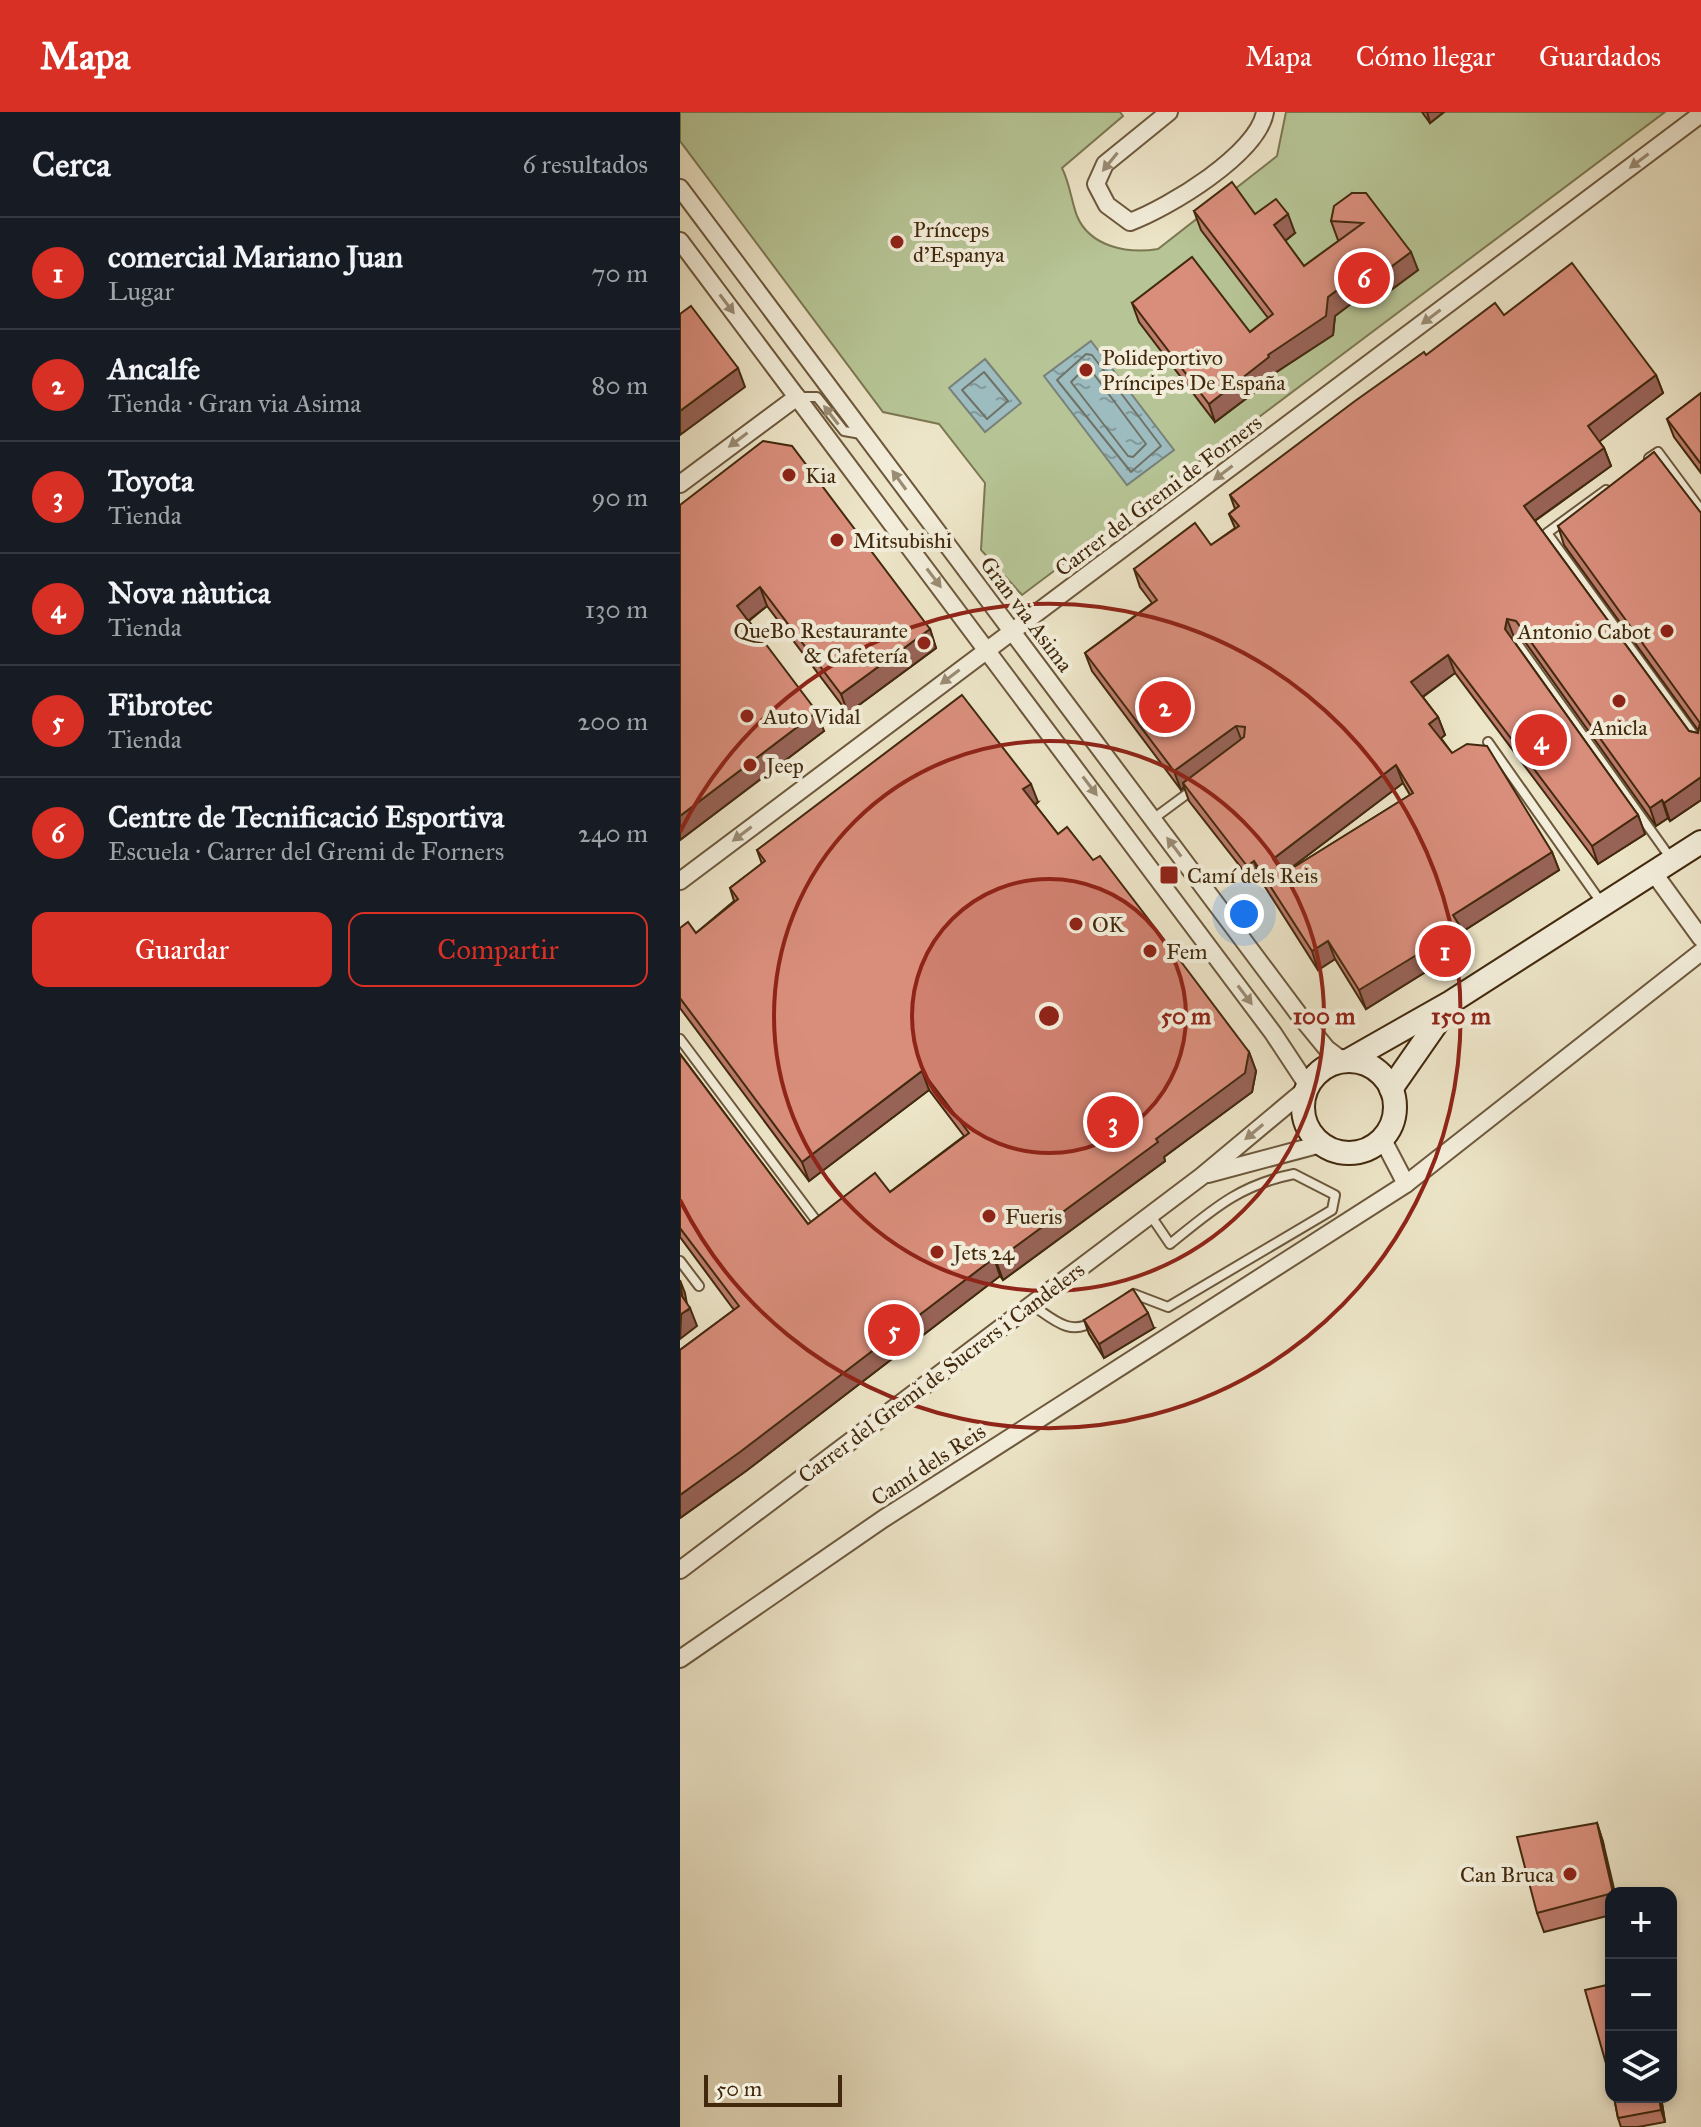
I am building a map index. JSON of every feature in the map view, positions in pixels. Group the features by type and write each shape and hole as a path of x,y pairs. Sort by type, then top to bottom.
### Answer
{"street":[{"path":"1169,112 1105,164 1096,184 1107,205 1130,222 1159,211 1248,145 1265,112"},
{"name":"Carrer del Gremi de Forners","path":"680,881 1701,114"},
{"name":"Gran via Asima","path":"680,188 1300,1016 1327,1049 1345,1061"},
{"path":"680,241 1281,1043 1307,1088"},
{"path":"680,484 797,397"},
{"path":"1345,1061 1373,1068 1391,1089 1394,1115 1382,1138 1359,1152 1346,1153 1321,1144 1304,1119 1307,1088 1322,1070 1345,1061 1451,1002 1701,842"},
{"path":"1653,872 1701,938"},
{"name":"Camí dels Reis","path":"680,1659 883,1519 1406,1184 1701,952"},
{"path":"1391,1089 1451,1002"},
{"name":"Carrer del Gremi de Sucrers i Candelers","path":"680,1570 1202,1176 1307,1088"},
{"path":"1382,1138 1406,1184"},
{"name":"Carrer del Gremi de Sucrers i Candelers","path":"1202,1176 1321,1144"}],"lane":[{"path":"797,397 817,397 844,431 866,435"},
{"path":"1645,461 1658,452 1701,510"},
{"path":"1621,479 1547,533 1701,745"},
{"path":"1517,643 1672,860"},
{"path":"1488,742 1603,905"},
{"path":"1153,819 1200,784"},
{"path":"680,1039 815,1219"},
{"path":"1122,1303 1134,1294 1168,1307 1332,1210 1335,1195 1294,1174 1259,1181 1228,1197 1170,1244 1150,1215"},
{"path":"680,1261 699,1286"},
{"path":"1031,1304 1066,1328 1083,1328 1109,1311"}],"green space":[{"name":"Polideportivo Príncipes De España","path":"680,112 1120,112 1123,116 1062,168 1077,216 1091,235 1111,246 1146,250 1158,249 1277,156 1286,112 1665,112 1022,595 981,550 985,483 939,424 883,412 680,141"}],"water":[{"path":"1091,341 1174,450 1127,485 1044,376"},
{"path":"985,359 1021,403 985,432 949,388"}],"building":[{"path":"1232,182 1255,214 1276,199 1288,214 1274,225 1304,266 1363,223 1331,221 1334,206 1352,193 1366,193 1411,252 1384,272 1365,269 1328,297 1326,316 1268,355 1209,404 1132,303 1192,257 1250,332 1273,314 1194,211"},
{"path":"1572,263 1656,375 1588,426 1604,448 1524,506 1689,731 1698,733 1700,723 1558,526 1654,452 1701,513 1701,777 1664,803 1662,800 1650,808 1516,621 1507,619 1505,629 1638,815 1592,846 1448,655 1411,682 1438,717 1429,724 1452,753 1467,744 1487,746 1552,852 1453,915 1461,928 1359,990 1328,941 1312,951 1254,861 1247,866 1183,783 1244,737 1245,727 1236,726 1174,771 1085,653 1157,600 1134,569 1195,523 1211,545 1239,526 1229,514 1239,506 1230,495 1355,401 1424,352 1426,355 1495,303 1504,315","holes":["1396,765 1413,793 1283,874 1273,859"]},
{"path":"691,306 738,368 680,411 680,314"},
{"path":"1701,393 1701,464 1667,419"},
{"path":"763,441 792,446 930,629 841,694 760,587 737,606 817,712 680,816 680,505"},
{"path":"962,695 1031,784 1023,789 1058,834 1067,827 1093,860 1100,856 1249,1052 1245,1073 1156,1139 1158,1142 996,1261 994,1258 680,1495 680,1350 739,1306 680,1228 680,1054 808,1224 875,1173 890,1192 969,1133 922,1071 802,1162 680,998 680,928 688,922 696,933 738,899 730,888 765,861 757,850"},
{"path":"680,1286 690,1308 680,1315"},
{"path":"1133,1289 1148,1313 1099,1344 1084,1320"},
{"name":"Can Bruca","path":"1597,1823 1612,1887 1605,1887 1605,1895 1537,1913 1517,1837"},
{"path":"1605,1985 1605,2060 1585,1990"},
{"path":"1615,2103 1660,2103 1661,2110 1618,2118"}],"place":[{"name":"Prínceps d'Espanya","path":"897,242"},
{"name":"Centre de Tecnificació Esportiva","path":"1364,278"},
{"name":"Polideportivo Príncipes De España","path":"1086,370"},
{"name":"Kia","path":"789,475"},
{"name":"Mitsubishi","path":"837,540"},
{"name":"Antonio Cabot","path":"1667,631"},
{"name":"QueBo Restaurante & Cafetería","path":"924,643"},
{"name":"Anicla","path":"1619,701"},
{"name":"Ancalfe","path":"1165,707"},
{"name":"Auto Vidal","path":"747,716"},
{"name":"Nova nàutica","path":"1541,740"},
{"name":"Jeep","path":"750,765"},
{"name":"Camí dels Reis","path":"1169,875"},
{"name":"OK","path":"1076,924"},
{"name":"Fem","path":"1150,951"},
{"name":"comercial Mariano Juan","path":"1445,951"},
{"name":"Toyota","path":"1113,1122"},
{"name":"Fueris","path":"989,1216"},
{"name":"Jets 24","path":"937,1252"},
{"name":"Fibrotec","path":"894,1330"},
{"name":"Can Bruca","path":"1570,1874"}]}
